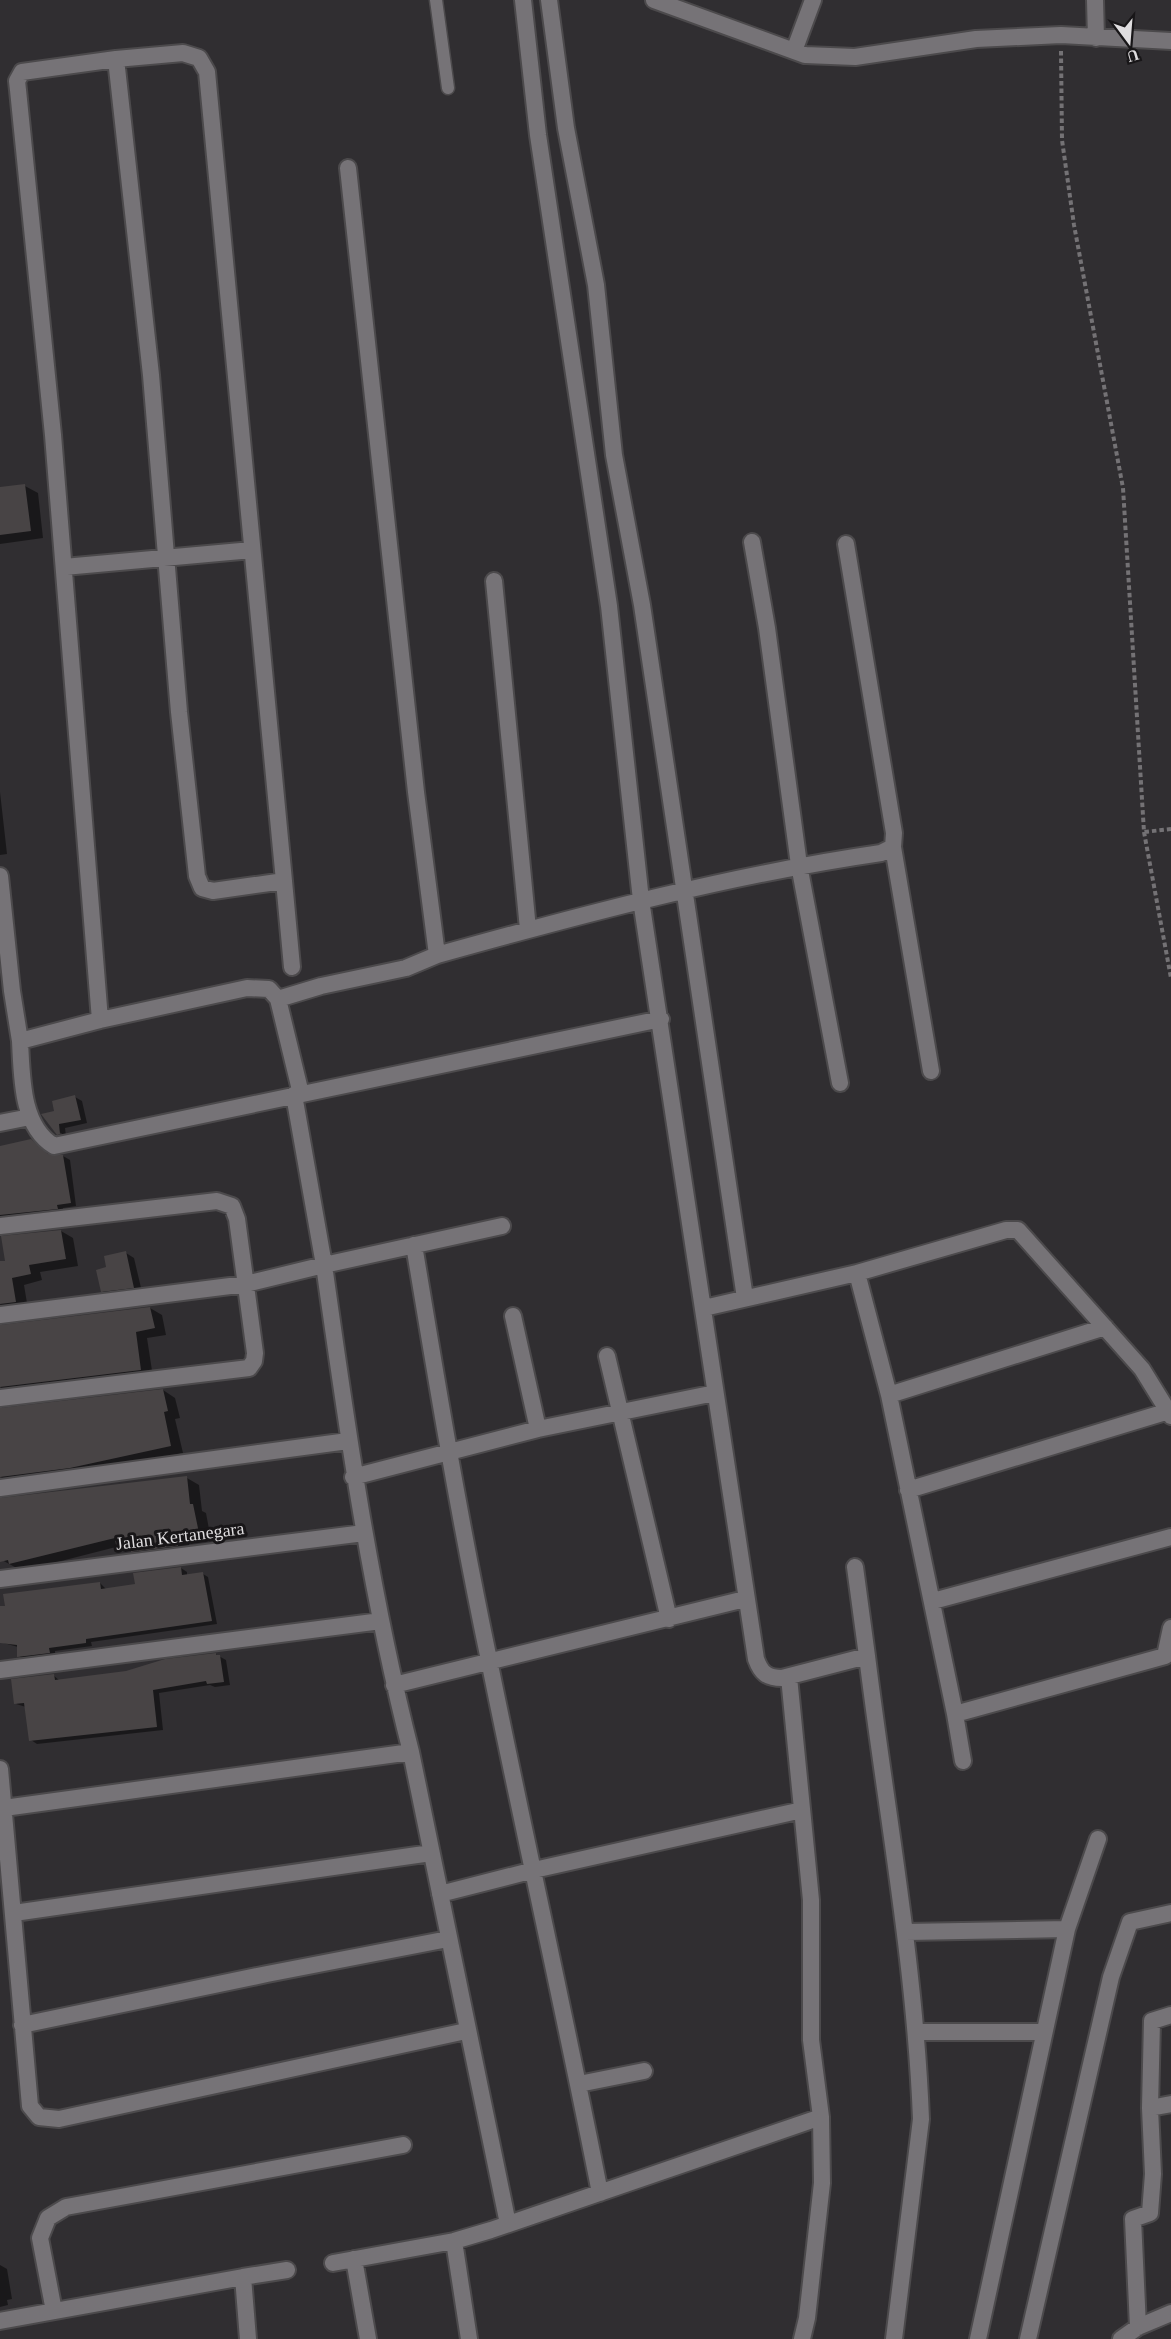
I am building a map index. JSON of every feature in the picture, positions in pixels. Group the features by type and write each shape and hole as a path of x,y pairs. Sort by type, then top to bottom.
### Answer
{"street":[{"path":"523,0 538,135 609,606 641,900 704,1308 745,1599 759,1667 771,1678 789,1677 867,1656"},
{"path":"549,0 566,128 596,285 614,455 642,605 745,1298"},
{"path":"654,0 800,53 855,57 976,39 1061,35 1171,41"},
{"path":"800,53 813,0"},
{"path":"1095,0 1096,38"},
{"path":"100,1020 63,567 17,81 22,72 29,70 183,53 199,58 207,72 292,967"},
{"path":"116,59 197,876 202,888 213,891 284,881"},
{"path":"348,168 414,781 437,955"},
{"path":"752,542 767,628 799,865 840,1083"},
{"path":"846,544 894,833 893,847 931,1071"},
{"path":"63,567 252,550"},
{"path":"494,581 528,929"},
{"path":"278,999 321,986 406,968 437,955 528,929 684,889 799,865 881,853 893,847"},
{"path":"0,876 30,1117 41,1138 54,1146 661,1019"},
{"path":"20,1041 100,1020 247,988 269,989 278,999 298,1095 353,1477 394,1685 411,1752 466,2031 508,2224"},
{"path":"0,1123 30,1117"},
{"path":"0,1226 217,1201 232,1206 237,1220 255,1353 254,1361 249,1368 0,1398"},
{"path":"0,1315 246,1284 502,1226"},
{"path":"704,1308 857,1273 1015,1229 1021,1232 1142,1369 1170,1414 908,1490"},
{"path":"414,1245 449,1453 489,1660 600,2193"},
{"path":"857,1273 889,1395 933,1601 963,1761"},
{"path":"513,1316 538,1429"},
{"path":"889,1395 1105,1328"},
{"path":"607,1356 669,1619"},
{"path":"353,1477 619,1410 715,1393"},
{"path":"0,1488 348,1441"},
{"name":"Jalan Kertanegara","path":"0,1579 364,1533"},
{"path":"933,1601 1171,1537"},
{"path":"855,1567 884,1797 906,1932 918,2032 921,2119 894,2339"},
{"path":"394,1685 745,1599"},
{"path":"0,1670 381,1621"},
{"path":"955,1714 1165,1656 1171,1628"},
{"path":"789,1677 812,1911 811,2040 821,2117 822,2183 802,2339"},
{"path":"4,1808 411,1752"},
{"path":"0,1769 30,2106 39,2117 59,2119 466,2031"},
{"path":"440,1894 534,1870 802,1810"},
{"path":"978,2339 1067,1929 1098,1839"},
{"path":"14,1913 431,1854"},
{"path":"1028,2339 1112,1977 1128,1927 1136,1919 1171,1913"},
{"path":"906,1932 1067,1929"},
{"path":"22,2025 267,1974 448,1940"},
{"path":"1138,2327 1132,2219 1150,2213 1153,2174 1150,2108 1152,2021 1171,2015"},
{"path":"918,2032 1044,2032"},
{"path":"579,2084 644,2071"},
{"path":"1150,2108 1171,2104"},
{"path":"333,2263 454,2241 821,2117"},
{"path":"54,2311 40,2238 48,2218 66,2207 403,2145"},
{"path":"454,2241 469,2339"},
{"path":"354,2259 368,2339"},
{"path":"0,2321 287,2270"},
{"path":"243,2277 248,2339"},
{"path":"1121,2339 1138,2327 1171,2313"}],"lane":[{"path":"436,0 448,88"}],"path":[{"path":"1061,35 1062,140 1074,225 1123,488 1144,832 1171,978"},
{"path":"1144,832 1171,829"}],"building":[{"path":"25,484 31,531 0,535 0,487"},
{"path":"75,1095 81,1120 59,1124 60,1134 57,1135 41,1114 54,1111 52,1101"},
{"path":"31,1139 48,1154 63,1155 71,1203 57,1205 58,1209 0,1215 0,1146"},
{"path":"61,1230 66,1259 29,1265 31,1274 12,1278 16,1302 0,1304 0,1261 5,1261 1,1236"},
{"path":"126,1251 134,1288 101,1292 96,1270 106,1267 104,1256"},
{"path":"150,1307 155,1328 136,1332 141,1370 0,1387 0,1325"},
{"path":"163,1389 168,1411 164,1412 171,1446 70,1468 0,1477 0,1408"},
{"path":"187,1476 190,1504 193,1504 199,1533 177,1536 178,1546 131,1552 130,1544 116,1545 115,1538 9,1564 8,1560 0,1562 0,1498"},
{"path":"181,1567 182,1575 203,1572 212,1621 86,1639 86,1643 49,1648 50,1653 17,1657 17,1645 0,1643 0,1606 5,1606 3,1594 100,1582 101,1589 135,1584 133,1573"},
{"path":"216,1653 220,1655 224,1682 207,1684 206,1681 153,1690 157,1727 29,1741 24,1703 14,1704 11,1679 54,1674 55,1680 126,1671 165,1659"}]}
